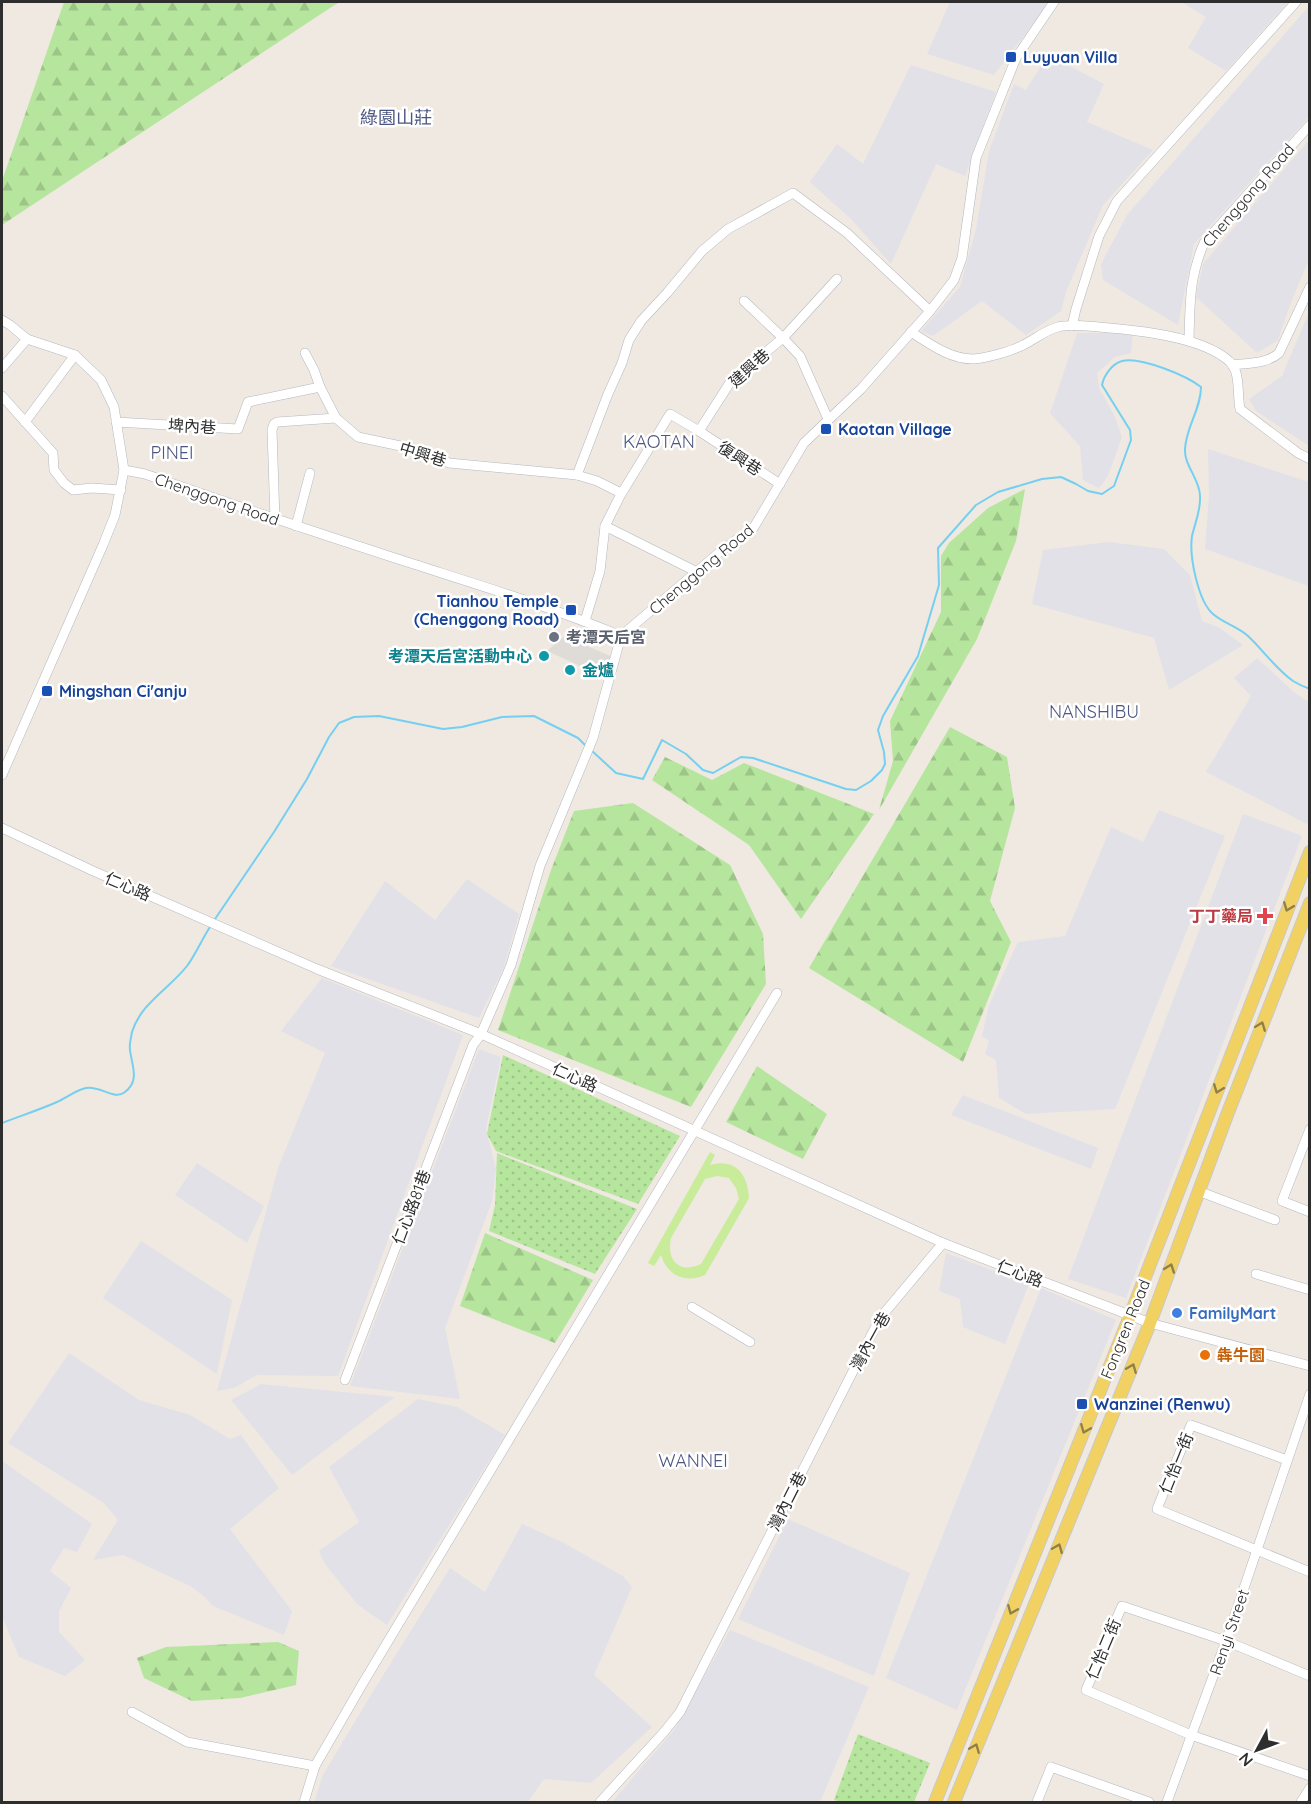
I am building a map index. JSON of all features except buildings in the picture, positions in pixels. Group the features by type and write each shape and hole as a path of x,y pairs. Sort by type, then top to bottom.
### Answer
{"main road":[{"name":"Fongren Road","path":"935,1803 1130,1316 1310,852"},
{"name":"Fongren Road","path":"954,1803 1150,1323 1198,1191 1310,903"}],"street":[{"name":"Chenggong Road","path":"124,470 145,474 275,520 509,595 621,636 721,551 754,527 804,443 861,389 930,311 954,280 962,258 976,158 1016,58 1054,2"},
{"path":"1072,326 1099,236 1117,201 1296,2"},
{"name":"Chenggong Road","path":"1189,341 1190,294 1195,263 1204,243 1310,125"},
{"path":"577,475 629,340 640,321 702,251 728,229 794,193 847,233 930,311"},
{"name":"建興巷","path":"699,431 731,381 783,338 837,279"},
{"path":"1233,365 1272,359 1279,353 1310,287"},
{"name":"建興巷","path":"744,301 800,356 828,420"},
{"path":"2,320 27,339 75,356 101,380 114,407 124,470 115,515 2,775"},
{"path":"911,332 957,358 974,359 1021,346 1058,327 1142,330 1189,341 1230,361 1235,369 1240,409 1298,453 1310,459"},
{"path":"2,368 27,339"},
{"name":"中興巷","path":"305,353 336,418 358,437 410,448 449,463 577,475 597,481 621,493"},
{"path":"25,422 75,356"},
{"name":"埤內巷","path":"116,422 238,429 248,402 320,387"},
{"path":"2,396 53,453 54,470 64,483 74,490 92,488 121,490"},
{"name":"復興巷","path":"621,493 670,414 780,484"},
{"path":"275,520 272,430 274,424 336,418"},
{"path":"296,526 310,472"},
{"path":"585,621 600,571 605,526 621,493"},
{"path":"605,526 697,572"},
{"path":"481,1034 511,965 540,866 593,738 621,636"},
{"name":"仁心路","path":"2,828 91,870 317,969 481,1034 943,1243 1150,1323 1310,1366"},
{"path":"304,1803 315,1766 375,1663 777,993"},
{"name":"仁心路81巷","path":"345,1380 473,1045 481,1034"},
{"path":"1310,1129 1282,1201 1310,1212"},
{"path":"1198,1191 1275,1220"},
{"name":"灣內一巷","path":"813,1449 880,1318 943,1243"},
{"path":"1256,1274 1310,1290"},
{"path":"692,1307 750,1342"},
{"name":"Renyi Street","path":"1167,1803 1226,1641 1287,1460 1307,1412 1310,1394"},
{"name":"仁怡一街","path":"1287,1460 1191,1425 1157,1509 1310,1572"},
{"name":"灣內二巷","path":"600,1803 680,1712 813,1449"},
{"name":"仁怡二街","path":"1310,1676 1226,1641 1122,1606 1086,1690 1191,1735 1310,1776"},
{"path":"132,1712 187,1742 315,1766"},
{"path":"1037,1803 1051,1767 1149,1803"},
{"path":"1301,1803 1310,1788"}],"shaded area":[{"path":"950,2 1047,2 994,75 927,54"},
{"path":"1181,2 1288,2 1226,71 1188,48 1206,17"},
{"path":"1309,6 1309,117 1194,244 1178,325 1103,280 1101,264 1127,215"},
{"path":"1048,55 1104,84 1087,122 1153,150 1103,205 1066,292 1061,311 1026,335 982,301 933,336 921,331 960,287 976,229 989,151 1014,84 1026,90"},
{"path":"911,65 996,92 965,176 936,164 891,264 852,220 810,182 837,144 863,164"},
{"path":"1309,140 1309,260 1278,340 1257,353 1196,297 1203,264"},
{"path":"1309,312 1310,446 1256,411 1249,399 1282,376"},
{"path":"1077,333 1133,333 1131,353 1115,357 1097,373 1099,388 1114,415 1122,437 1108,476 1099,488 1083,480 1080,446 1050,413"},
{"path":"1208,449 1309,482 1309,586 1205,549 1209,495"},
{"path":"1109,542 1164,549 1190,575 1202,621 1218,627 1243,645 1169,690 1154,638 1032,604 1043,550"},
{"path":"566,635 615,658 609,679 547,651"},
{"path":"1257,658 1295,693 1309,702 1310,818 1307,824 1206,772 1251,696 1234,678"},
{"path":"1159,810 1225,836 1115,1109 1026,1114 999,1098 996,1060 985,1054 989,1041 982,1036 989,1005 1018,942 1065,936 1111,827 1143,842"},
{"path":"1243,814 1302,836 1126,1298 1068,1279"},
{"path":"467,879 519,914 504,967 479,1018 331,966 385,881 435,920"},
{"path":"322,978 463,1035 338,1376 257,1375 234,1388 217,1391 278,1168 325,1053 281,1031"},
{"path":"479,1049 501,1057 486,1129 496,1169 492,1201 445,1328 460,1399 350,1386"},
{"path":"963,1095 1098,1148 1091,1169 951,1115"},
{"path":"197,1163 264,1206 247,1243 175,1195"},
{"path":"141,1241 232,1300 217,1374 103,1298"},
{"path":"946,1253 1029,1284 1005,1344 963,1327 960,1299 939,1291"},
{"path":"1041,1288 1116,1320 957,1710 886,1678"},
{"path":"69,1353 139,1400 190,1415 230,1439 241,1435 279,1488 230,1529 292,1611 284,1635 213,1606 190,1586 123,1555 93,1560 118,1520 104,1503 8,1443"},
{"path":"261,1384 395,1397 292,1475 231,1400"},
{"path":"418,1399 457,1407 505,1435 387,1625 358,1605 325,1564 319,1551 359,1522 329,1467"},
{"path":"2,1461 92,1524 77,1552 64,1548 50,1571 71,1588 59,1611 59,1632 85,1660 65,1676 19,1657 2,1616"},
{"path":"788,1519 910,1573 874,1676 738,1619"},
{"path":"522,1524 562,1542 623,1576 632,1587 594,1675 652,1727 591,1783 544,1779 528,1802 314,1802 323,1775 450,1568 485,1592"},
{"path":"730,1630 869,1687 820,1802 612,1802 674,1730"}],"green space":[{"path":"64,2 339,2 2,225 2,181"},
{"path":"1025,489 1016,541 977,639 879,810 893,761 890,721 941,612 941,556 949,543 988,508"},
{"path":"950,727 1007,757 1015,808 990,901 1011,942 963,1062 809,968"},
{"path":"665,757 712,780 744,763 874,814 801,919 749,845 652,780"},
{"path":"633,803 730,865 763,934 766,984 691,1107 498,1030 551,870 574,811"},
{"path":"503,1055 680,1136 638,1204 496,1151 487,1134"},
{"path":"757,1066 827,1114 803,1159 726,1122"},
{"path":"710,1152 715,1155 710,1165 719,1163 733,1166 743,1175 749,1198 705,1275 698,1278 678,1276 668,1268 661,1255 654,1266 648,1263","holes":["717,1176 729,1178 736,1188 739,1199 701,1264 693,1267 681,1266 673,1259 671,1238 705,1179"]},
{"path":"497,1153 637,1209 595,1274 489,1231 495,1205"},
{"path":"485,1233 593,1280 555,1343 460,1306"},
{"path":"278,1642 299,1651 296,1685 240,1698 192,1701 144,1678 137,1658 166,1647"},
{"path":"858,1734 930,1763 914,1802 834,1800"}],"waterway":[{"path":"591,750 616,773 643,779 662,740 686,754 703,770 713,773 741,757 753,758 846,789 856,790 871,781 885,764 878,730 883,716 918,656 939,585 938,548 976,505 998,492 1042,479 1061,477 1088,491 1102,494 1114,486 1131,440 1130,430 1102,385 1112,367 1118,362 1130,360 1163,368 1201,387 1199,403 1186,441 1185,455 1198,484 1200,496 1200,506 1191,545 1196,578 1203,599 1213,614 1248,636 1287,676 1310,689"},
{"path":"213,922 274,832 339,723 354,717 379,716 443,729 462,727 502,717 534,716 578,738 586,746"},
{"path":"2,1123 50,1105 82,1089 91,1088 116,1095 130,1088 134,1078 130,1044 136,1022 149,1004 187,966 210,927"}],"place":[{"name":"Luyuan Villa","path":"1011,57"},
{"name":"Kaotan Village","path":"826,429"},
{"name":"Tianhou Temple (Chenggong Road)","path":"571,610"},
{"name":"考潭天后宮","path":"554,637"},
{"name":"考潭天后宮活動中心","path":"544,656"},
{"name":"金爐","path":"570,670"},
{"name":"Mingshan Ci'anju","path":"47,691"},
{"name":"丁丁藥局","path":"1265,916"},
{"name":"FamilyMart","path":"1177,1313"},
{"name":"犇牛園","path":"1205,1355"},
{"name":"Wanzinei (Renwu)","path":"1082,1404"}],"district":[{"name":"綠園山莊","path":"396,117"},
{"name":"KAOTAN","path":"659,441"},
{"name":"PINEI","path":"172,452"},
{"name":"NANSHIBU","path":"1094,711"},
{"name":"WANNEI","path":"693,1460"}]}
